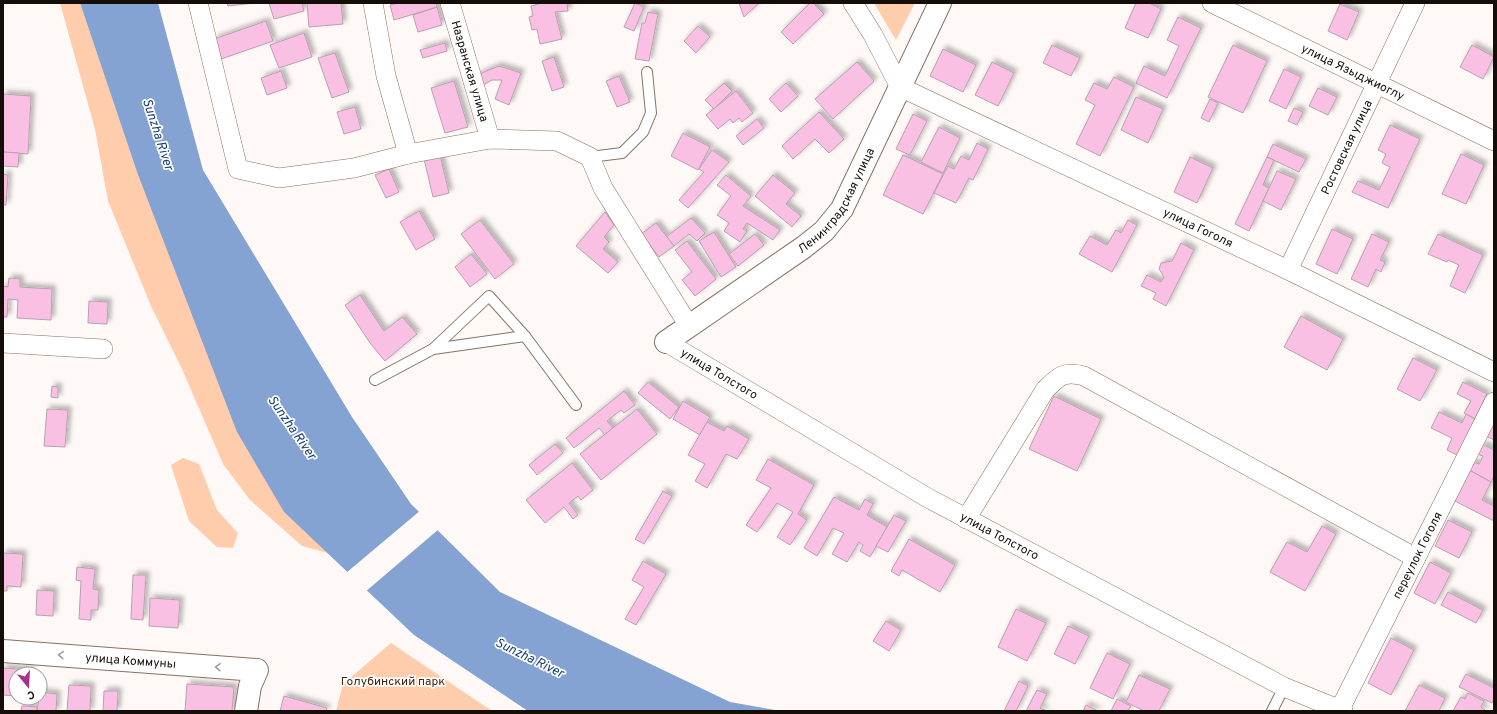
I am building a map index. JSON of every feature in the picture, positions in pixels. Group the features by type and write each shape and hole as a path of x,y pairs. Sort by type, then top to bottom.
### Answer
{"main road":[{"name":"Ленинградская улица","path":"666,342 824,231 842,209 940,3"},
{"name":"улица Коммуны","path":"3,651 257,670 250,686 246,711"}],"street":[{"path":"198,3 238,169 279,178 354,168 408,154 490,139 557,141 590,157 603,188 689,326"},
{"path":"373,3 386,76 408,154"},
{"name":"Назранская улица","path":"450,3 490,139"},
{"path":"853,3 873,35 900,87"},
{"name":"улица Языджиоглу","path":"1212,3 1494,141"},
{"name":"Ростовская улица","path":"1288,270 1415,3"},
{"name":"улица Гоголя","path":"900,87 1288,270 1494,372"},
{"path":"3,342 103,349"},
{"name":"улица Толстого","path":"666,342 928,498 1284,687 1341,710"},
{"path":"966,518 1045,390 1057,377 1072,372 1084,376 1416,558"},
{"name":"переулок Гоголя","path":"1341,710 1494,402"}],"lane":[{"path":"590,157 622,153 643,132 651,113 647,72"},
{"path":"375,380 433,349 489,296 526,336 576,405"},
{"path":"433,349 526,336"},
{"path":"1272,711 1284,687"}],"green space":[{"path":"60,3 80,3 137,172 284,512 328,553 302,546 250,500 223,464 182,369 151,306 108,201 95,129"},
{"path":"874,3 915,3 896,40"},
{"path":"183,458 199,464 217,510 238,533 233,548 217,547 189,521 171,465"},
{"name":"Голубинский парк","path":"391,643 492,711 336,711 343,684"}],"water":[{"name":"Sunzha River","path":"80,3 158,3 203,170 352,417 411,504 500,592 730,702 781,711 528,711 414,635 284,512 237,432 137,172"}],"pier":[{"path":"421,510 439,529 365,592 346,573"}],"building":[{"path":"227,3 254,3 228,6"},
{"path":"269,3 302,3 304,11 274,19"},
{"path":"307,3 341,3 343,24 309,27"},
{"path":"398,3 436,3 437,7 394,20 390,5"},
{"path":"542,3 567,3 568,11 555,12 562,39 540,44 537,29 532,30 529,17 533,16 531,6"},
{"path":"635,3 644,7 634,31 624,27"},
{"path":"739,3 759,3 744,17"},
{"path":"810,3 813,3 824,14 793,44 781,32"},
{"path":"1136,3 1149,3 1161,9 1148,38 1125,28"},
{"path":"1340,4 1359,12 1347,40 1328,31"},
{"path":"437,7 442,25 418,32 413,15"},
{"path":"648,12 658,14 649,61 635,59 642,23 645,23"},
{"path":"1178,17 1201,28 1167,98 1136,83 1144,66 1165,76 1179,46 1167,40"},
{"path":"266,21 273,41 221,59 214,39"},
{"path":"698,26 710,37 696,53 684,41"},
{"path":"304,33 312,57 279,68 270,45"},
{"path":"445,43 447,51 423,58 420,50"},
{"path":"1052,45 1080,58 1071,76 1043,63"},
{"path":"1233,45 1267,61 1243,113 1208,97"},
{"path":"1472,45 1494,57 1483,79 1460,67"},
{"path":"943,49 976,65 963,92 930,76"},
{"path":"335,53 349,92 332,98 318,58"},
{"path":"554,57 564,87 552,91 542,61"},
{"path":"857,62 874,81 833,119 815,99"},
{"path":"992,62 1014,73 998,106 975,95"},
{"path":"499,66 521,73 509,105 495,99 502,80 492,80 479,87 473,78"},
{"path":"1284,69 1301,77 1286,109 1269,101"},
{"path":"281,71 287,88 267,95 261,78"},
{"path":"619,76 630,102 617,107 606,81"},
{"path":"1114,77 1134,87 1100,156 1076,144 1095,105 1085,100 1094,83 1107,89"},
{"path":"454,81 468,127 445,133 431,88"},
{"path":"724,83 732,91 714,109 705,100"},
{"path":"786,83 798,96 781,112 769,99"},
{"path":"1318,88 1337,97 1328,115 1309,106"},
{"path":"736,91 753,113 742,122 739,118 733,123 730,119 718,129 706,115"},
{"path":"3,94 31,96 28,154 3,152"},
{"path":"1136,97 1163,109 1148,143 1121,130"},
{"path":"1210,99 1218,103 1209,122 1201,118"},
{"path":"355,107 361,129 344,134 337,112"},
{"path":"1294,108 1303,112 1297,125 1288,121"},
{"path":"819,112 844,139 829,153 815,139 793,159 782,146"},
{"path":"913,114 927,121 910,155 896,149"},
{"path":"757,119 764,128 743,145 736,136"},
{"path":"1390,125 1420,139 1388,208 1352,192 1358,181 1379,190 1390,167 1382,163 1386,154 1378,150"},
{"path":"939,127 960,138 943,173 921,162"},
{"path":"683,133 710,147 698,170 671,156"},
{"path":"977,143 988,149 973,180 969,178 956,203 934,193 948,166 954,169 961,156 969,160"},
{"path":"1273,144 1306,159 1299,172 1267,157"},
{"path":"712,150 729,162 688,208 679,200 704,172 699,169"},
{"path":"3,152 19,153 18,167 3,166"},
{"path":"1461,154 1484,165 1466,204 1442,194"},
{"path":"440,155 449,193 433,197 424,159"},
{"path":"903,155 943,174 923,214 883,195"},
{"path":"1190,157 1213,168 1197,203 1174,192"},
{"path":"1267,157 1274,160 1263,185 1269,188 1249,231 1235,224"},
{"path":"389,169 399,192 386,198 375,175"},
{"path":"1277,171 1296,179 1281,210 1263,201"},
{"path":"3,174 8,175 6,205 3,205"},
{"path":"726,175 751,196 743,206 780,230 773,240 747,223 743,229 747,231 740,242 724,231 729,223 717,215 731,196 717,185"},
{"path":"773,175 795,193 786,204 801,216 792,227 755,196"},
{"path":"419,211 435,239 416,250 400,222"},
{"path":"605,212 614,225 604,237 609,242 603,249 618,262 608,273 576,246"},
{"path":"691,218 705,233 697,241 689,234 674,246 666,237"},
{"path":"480,220 514,264 495,279 461,234"},
{"path":"1128,220 1137,225 1112,272 1079,254 1090,236 1107,245 1116,230 1121,233"},
{"path":"656,223 674,246 659,257 641,234"},
{"path":"1332,229 1353,239 1337,274 1316,264"},
{"path":"714,232 736,267 721,277 699,241"},
{"path":"755,234 764,245 738,266 729,254"},
{"path":"1372,234 1389,242 1380,260 1385,262 1381,272 1376,269 1368,287 1351,279"},
{"path":"1438,234 1483,255 1465,293 1450,286 1459,265 1428,254"},
{"path":"687,241 716,279 695,296 682,280 692,272 675,250"},
{"path":"1181,243 1194,250 1166,306 1153,299 1156,293 1141,286 1147,275 1161,282 1164,277 1159,269 1161,263 1172,261"},
{"path":"471,254 487,274 470,287 455,267"},
{"path":"9,278 20,279 20,287 52,289 51,320 17,318 18,300 8,299 7,317 3,317 3,286 8,287"},
{"path":"360,295 384,331 402,317 417,334 385,361 370,343 345,305"},
{"path":"89,301 108,302 107,324 88,323"},
{"path":"1301,316 1343,339 1327,370 1284,347"},
{"path":"1413,358 1437,370 1420,401 1397,389"},
{"path":"648,382 679,407 670,419 638,393"},
{"path":"1463,382 1487,394 1475,419 1464,413 1471,401 1457,394"},
{"path":"52,386 58,387 58,398 51,397"},
{"path":"624,391 635,405 624,413 621,410 607,421 613,428 605,435 599,428 574,448 566,438"},
{"path":"1054,396 1101,419 1077,471 1029,449"},
{"path":"683,401 710,417 700,435 673,419"},
{"path":"47,409 68,410 65,447 44,446"},
{"path":"637,409 657,434 601,480 580,454"},
{"path":"1439,412 1462,423 1466,414 1477,420 1459,456 1447,450 1452,438 1431,428"},
{"path":"1494,420 1494,440 1486,436"},
{"path":"707,422 724,431 727,426 749,439 737,459 726,454 707,488 695,481 705,464 688,455"},
{"path":"555,444 563,453 537,475 529,465"},
{"path":"1482,444 1494,450 1494,476 1491,482 1469,470 1473,462 1479,464 1483,456 1477,454"},
{"path":"768,459 814,485 798,514 807,520 790,545 777,537 793,512 777,503 757,532 746,525 771,488 756,480"},
{"path":"572,463 593,490 581,500 578,496 569,503 578,515 573,519 564,507 545,523 526,500"},
{"path":"1469,470 1491,482 1482,500 1494,506 1494,521 1453,500"},
{"path":"663,491 672,496 644,544 635,539"},
{"path":"834,497 859,510 865,499 873,504 867,515 887,527 870,557 860,551 863,545 859,542 847,562 832,554 844,533 833,528 817,556 804,548"},
{"path":"894,515 906,521 888,552 876,546"},
{"path":"1448,520 1472,532 1459,558 1435,546"},
{"path":"1322,526 1336,534 1305,591 1270,572 1287,542 1307,552"},
{"path":"909,539 955,565 940,592 902,570 899,576 891,571"},
{"path":"3,553 23,554 21,587 7,586 7,591 3,591"},
{"path":"643,561 666,574 636,625 625,619 644,587 632,580"},
{"path":"1430,562 1451,573 1435,604 1414,593"},
{"path":"77,567 95,569 93,589 99,590 98,610 91,610 91,620 79,619 81,581 76,580"},
{"path":"133,575 146,575 143,620 131,619"},
{"path":"37,590 54,591 53,616 36,615"},
{"path":"1448,592 1483,610 1476,623 1441,605"},
{"path":"150,598 180,600 178,628 149,626"},
{"path":"1016,609 1046,623 1027,661 998,647"},
{"path":"886,621 901,630 889,651 873,641"},
{"path":"1068,626 1089,636 1075,664 1054,654"},
{"path":"1391,638 1414,650 1391,695 1368,683"},
{"path":"1107,653 1130,664 1113,699 1090,688"},
{"path":"3,668 8,668 8,695 3,695"},
{"path":"1466,674 1494,688 1494,699 1492,703 1459,687"},
{"path":"1139,675 1170,689 1159,711 1144,711 1126,702"},
{"path":"1019,681 1028,686 1016,711 1004,711"},
{"path":"187,684 234,687 232,711 185,711"},
{"path":"69,685 91,686 90,711 67,711"},
{"path":"1419,685 1445,698 1439,711 1405,711"},
{"path":"1037,690 1047,694 1040,708 1047,711 1026,711"},
{"path":"104,691 118,691 117,711 103,711"},
{"path":"48,693 57,694 56,711 37,711 38,706 48,706"},
{"path":"1468,693 1484,701 1481,707 1486,711 1453,711 1461,697 1465,699"},
{"path":"284,696 327,708 326,711 280,711"},
{"path":"1117,699 1131,706 1128,711 1111,711"},
{"path":"1086,705 1098,711 1083,711"},
{"path":"22,706 37,707 37,711 21,711"}]}
